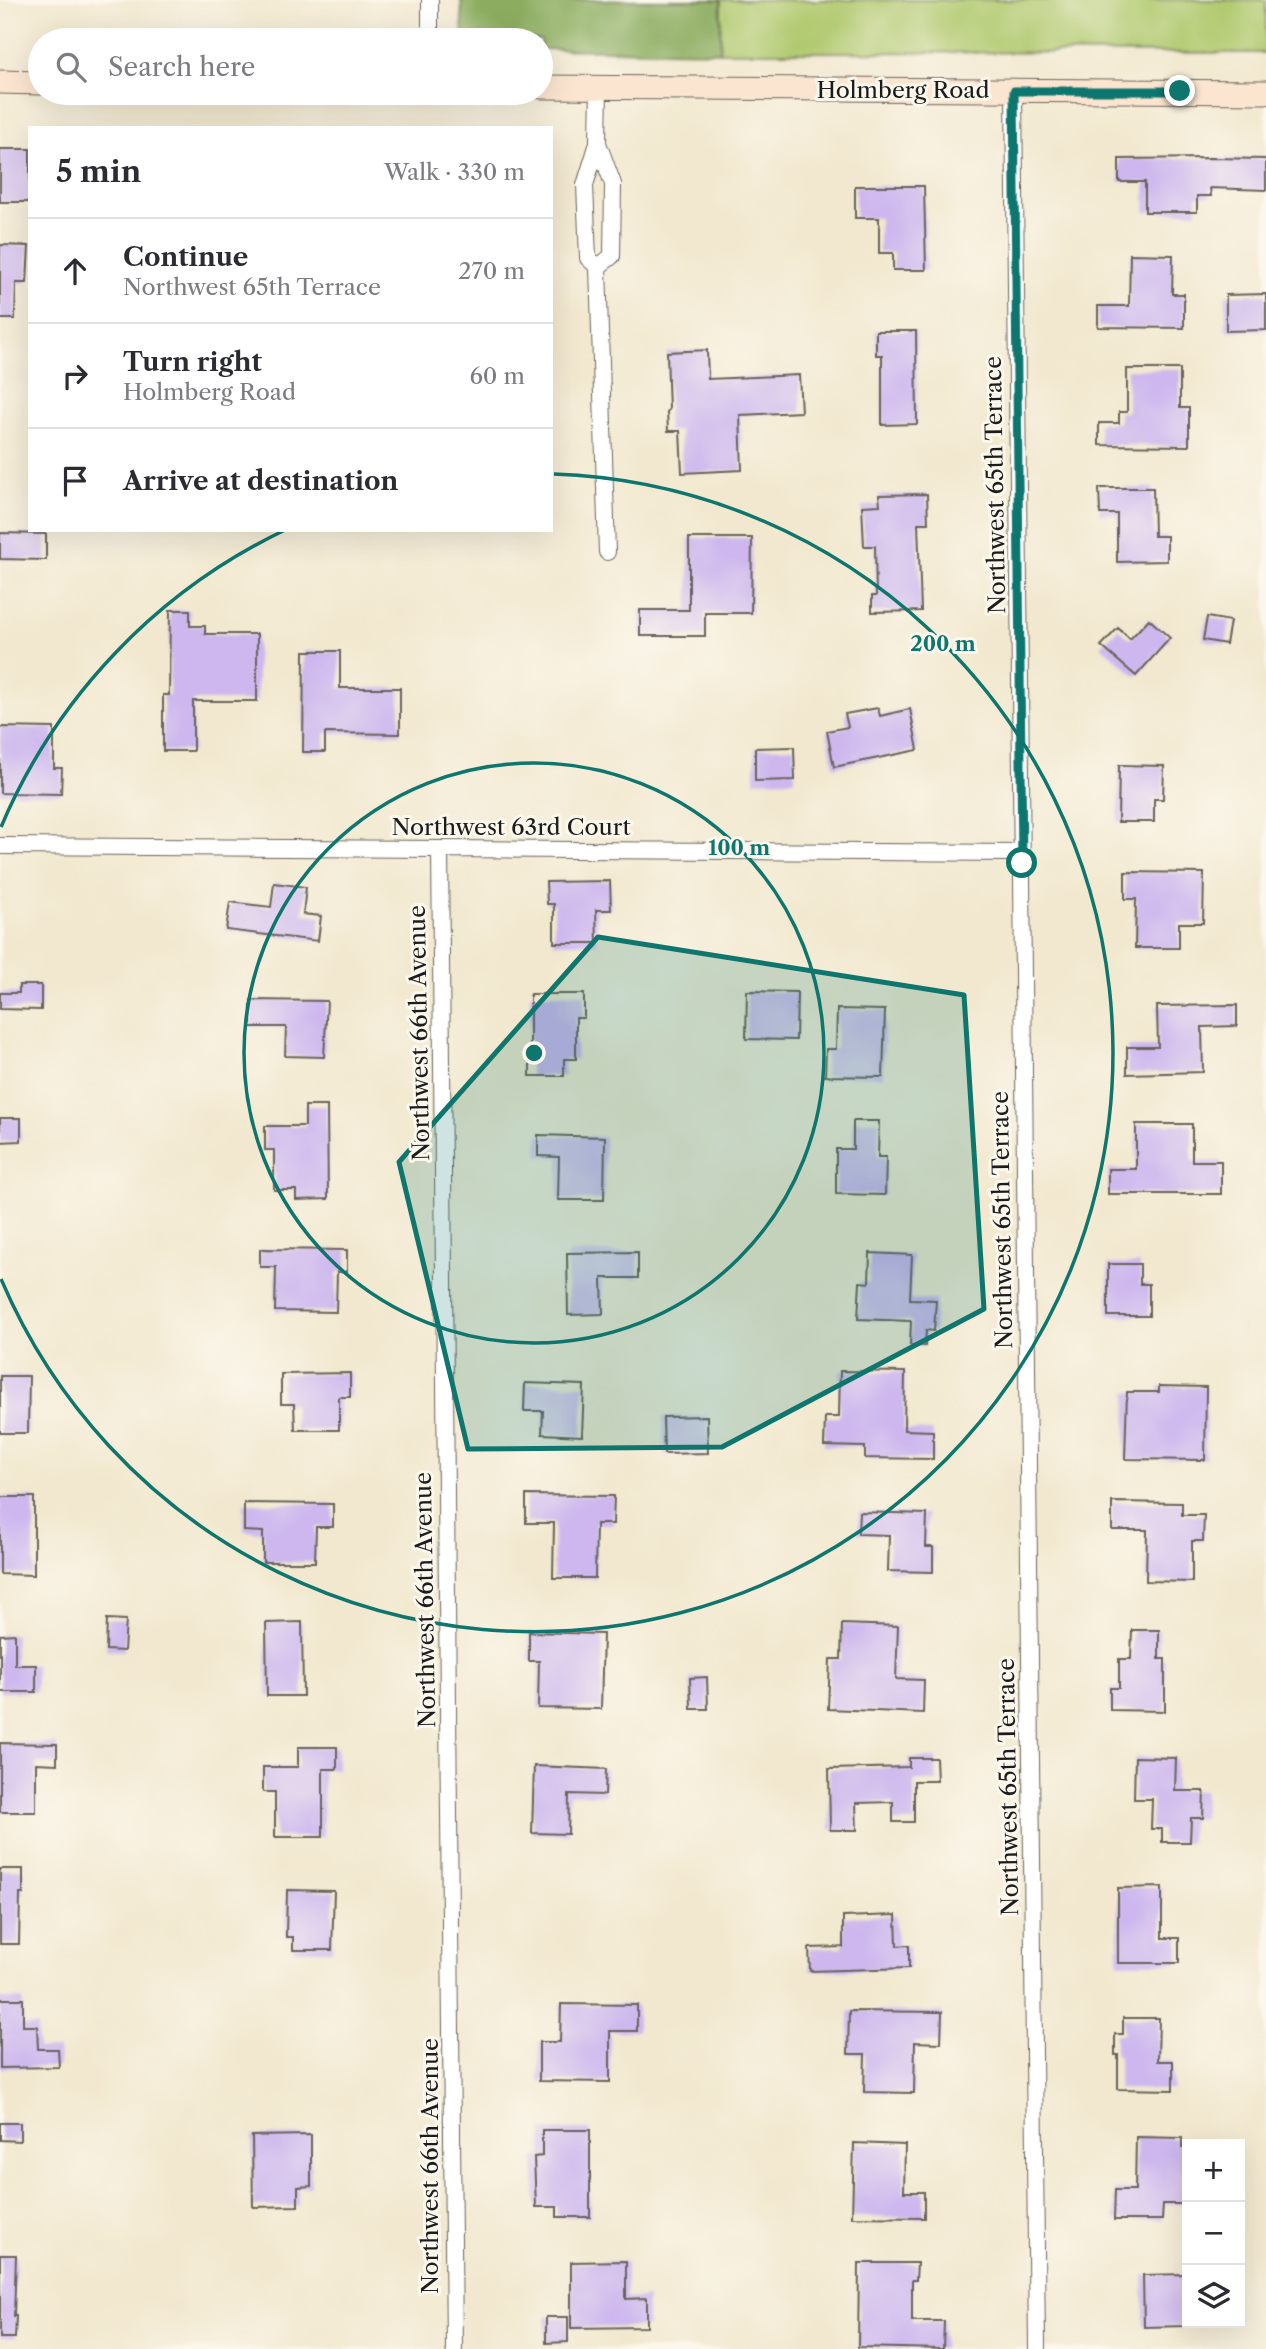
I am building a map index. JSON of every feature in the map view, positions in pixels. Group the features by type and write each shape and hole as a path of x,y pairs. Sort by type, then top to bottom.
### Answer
{"street":[{"path":"430,0 430,28"},
{"path":"0,82 28,83"},
{"name":"Holmberg Road","path":"553,87 1266,92"},
{"path":"599,88 598,143 585,185 588,258 598,267 607,552"},
{"name":"Northwest 65th Terrace","path":"1014,91 1037,2349"},
{"path":"598,143 613,184 612,256 598,267"},
{"name":"Northwest 63rd Court","path":"0,846 1021,853"},
{"name":"Northwest 66th Avenue","path":"440,850 454,2349"}],"highlighted area":[{"path":"598,937 964,995 984,1309 722,1447 468,1449 399,1162"}],"green space":[{"path":"461,0 721,0 720,52 553,49 553,28 462,28"},
{"path":"721,0 1266,0 1266,53 720,52"}],"building":[{"path":"0,149 28,149 28,202 0,202"},
{"path":"1119,159 1266,159 1266,190 1210,188 1211,196 1197,196 1197,212 1145,212 1145,182 1119,182"},
{"path":"855,186 924,186 926,270 893,270 893,253 879,253 879,218 855,218"},
{"path":"0,245 28,246 27,283 16,283 15,319 0,319"},
{"path":"1130,254 1173,255 1172,294 1184,294 1184,328 1098,327 1098,306 1129,306"},
{"path":"1266,294 1266,330 1226,331 1226,295"},
{"path":"876,331 916,331 917,424 882,425 882,355 876,355"},
{"path":"707,350 708,379 799,375 801,412 740,415 742,470 682,473 680,431 668,431 667,352"},
{"path":"1127,369 1180,369 1180,408 1189,408 1189,446 1099,445 1099,423 1119,423 1119,412 1127,412"},
{"path":"1099,488 1153,488 1154,536 1167,536 1167,561 1117,562 1117,514 1100,514"},
{"path":"927,494 928,523 918,523 921,611 872,612 872,596 876,596 875,546 864,546 862,506 880,505 879,495"},
{"path":"0,533 46,534 46,560 0,559"},
{"path":"689,538 752,538 751,613 705,613 705,636 640,636 640,610 689,610"},
{"path":"170,610 190,610 190,626 205,626 205,634 257,634 257,701 193,701 193,751 163,751 163,695 169,695"},
{"path":"1207,617 1230,621 1226,644 1203,640"},
{"path":"1149,619 1170,638 1136,676 1101,646 1118,628 1130,639"},
{"path":"304,651 340,651 340,688 400,688 400,734 325,733 325,752 303,752"},
{"path":"878,708 880,716 910,709 918,750 834,767 827,731 848,727 845,714"},
{"path":"0,727 54,728 54,768 62,768 61,794 0,793"},
{"path":"794,747 795,780 755,781 755,748"},
{"path":"1119,765 1164,766 1163,799 1154,799 1154,822 1118,822"},
{"path":"1125,872 1204,873 1203,923 1179,923 1179,948 1135,948 1136,899 1125,899"},
{"path":"610,881 611,910 596,910 597,943 554,943 554,904 547,904 546,882"},
{"path":"274,883 306,887 303,914 321,916 318,941 226,930 230,902 271,907"},
{"path":"19,985 41,985 41,1010 0,1009 0,993 19,993"},
{"path":"747,991 797,992 796,1040 746,1039"},
{"path":"530,994 584,994 584,1018 576,1018 576,1059 564,1059 564,1076 530,1076"},
{"path":"251,1000 327,1001 324,1057 285,1056 286,1027 251,1027"},
{"path":"1237,1005 1237,1026 1202,1027 1203,1072 1127,1074 1127,1047 1158,1047 1157,1006"},
{"path":"837,1009 885,1010 883,1077 825,1076 826,1049 836,1049"},
{"path":"305,1106 327,1106 328,1199 296,1200 296,1190 274,1190 274,1150 265,1150 265,1126 305,1126"},
{"path":"0,1118 21,1118 21,1141 0,1142"},
{"path":"853,1121 879,1121 878,1157 886,1157 885,1195 836,1194 836,1149 853,1149"},
{"path":"1136,1124 1192,1124 1192,1161 1221,1161 1221,1194 1108,1194 1108,1169 1136,1169"},
{"path":"538,1135 605,1137 604,1200 558,1200 559,1157 538,1156"},
{"path":"260,1249 347,1250 347,1272 337,1272 336,1312 275,1311 276,1267 260,1267"},
{"path":"638,1252 638,1278 602,1278 603,1314 568,1315 567,1253"},
{"path":"870,1253 912,1255 910,1299 936,1300 934,1331 926,1330 925,1346 910,1345 911,1321 858,1319 860,1282 869,1283"},
{"path":"1108,1264 1140,1264 1140,1284 1149,1284 1149,1316 1108,1316"},
{"path":"840,1371 905,1372 904,1430 933,1431 933,1459 865,1458 865,1447 824,1446 825,1417 839,1417"},
{"path":"350,1373 350,1397 339,1397 339,1430 295,1430 294,1404 281,1404 281,1374"},
{"path":"0,1376 29,1376 28,1433 0,1433"},
{"path":"525,1383 584,1385 582,1436 542,1434 543,1411 524,1411"},
{"path":"1159,1386 1206,1387 1205,1460 1125,1459 1127,1392 1159,1392"},
{"path":"707,1416 708,1453 664,1454 663,1417"},
{"path":"526,1495 614,1496 613,1524 596,1524 595,1578 553,1578 554,1523 526,1523"},
{"path":"0,1497 34,1497 34,1575 0,1574"},
{"path":"1112,1502 1182,1503 1182,1515 1204,1515 1203,1541 1192,1541 1192,1582 1146,1581 1147,1530 1112,1530"},
{"path":"244,1503 333,1504 333,1527 316,1527 315,1562 263,1562 263,1532 244,1531"},
{"path":"859,1512 927,1514 926,1547 933,1547 933,1572 888,1571 889,1535 858,1534"},
{"path":"107,1619 126,1620 124,1651 106,1650"},
{"path":"302,1622 303,1696 267,1696 266,1623"},
{"path":"842,1624 898,1626 896,1679 924,1680 923,1713 828,1709 830,1659 841,1659"},
{"path":"1132,1630 1159,1630 1159,1659 1165,1659 1165,1711 1110,1710 1110,1688 1119,1688 1119,1659 1131,1659"},
{"path":"529,1632 603,1634 601,1709 538,1708 539,1661 529,1661"},
{"path":"15,1634 15,1665 36,1665 36,1692 0,1692 0,1635"},
{"path":"707,1677 708,1709 691,1709 690,1678"},
{"path":"0,1743 57,1744 57,1764 36,1763 36,1812 0,1812"},
{"path":"298,1747 337,1747 337,1769 323,1769 323,1837 275,1837 275,1792 263,1792 263,1767 298,1767"},
{"path":"1135,1757 1176,1758 1175,1791 1204,1791 1203,1818 1191,1818 1190,1842 1162,1842 1162,1829 1151,1829 1152,1799 1134,1799"},
{"path":"909,1758 936,1758 937,1781 914,1781 914,1822 893,1822 893,1802 856,1803 857,1830 830,1830 829,1769 909,1767"},
{"path":"534,1766 606,1769 605,1795 569,1794 568,1834 532,1833"},
{"path":"0,1869 23,1869 19,1944 0,1944"},
{"path":"1162,1887 1162,1938 1179,1938 1179,1963 1118,1963 1118,1888"},
{"path":"287,1890 334,1891 332,1950 293,1950 293,1937 286,1937"},
{"path":"896,1915 897,1946 909,1945 909,1968 810,1971 809,1948 843,1947 843,1917"},
{"path":"0,1999 23,1999 23,2026 37,2026 38,2049 58,2049 59,2067 0,2068"},
{"path":"561,2004 637,2005 637,2031 610,2031 610,2082 539,2081 539,2042 560,2042"},
{"path":"849,2011 942,2012 941,2043 915,2042 914,2093 864,2092 865,2054 848,2054"},
{"path":"1123,2018 1159,2018 1158,2061 1173,2061 1173,2090 1118,2089 1115,2034 1123,2034"},
{"path":"0,2123 20,2123 20,2141 0,2140"},
{"path":"542,2130 590,2130 590,2217 557,2217 557,2207 536,2207 534,2157 542,2156"},
{"path":"311,2135 311,2186 298,2187 298,2206 253,2207 252,2136"},
{"path":"1136,2137 1182,2138 1182,2204 1163,2204 1162,2220 1114,2220 1115,2190 1135,2190"},
{"path":"854,2143 905,2145 904,2192 924,2192 924,2218 852,2217"},
{"path":"0,2255 16,2255 15,2338 0,2338"},
{"path":"626,2261 626,2299 647,2298 647,2327 571,2328 571,2262"},
{"path":"859,2263 917,2263 916,2280 912,2280 912,2321 944,2321 943,2349 858,2347"},
{"path":"1182,2274 1182,2326 1144,2327 1143,2275"},
{"path":"546,2317 568,2317 568,2342 546,2343"}],"route":[{"path":"1022,863 1014,91 1180,91"}]}
